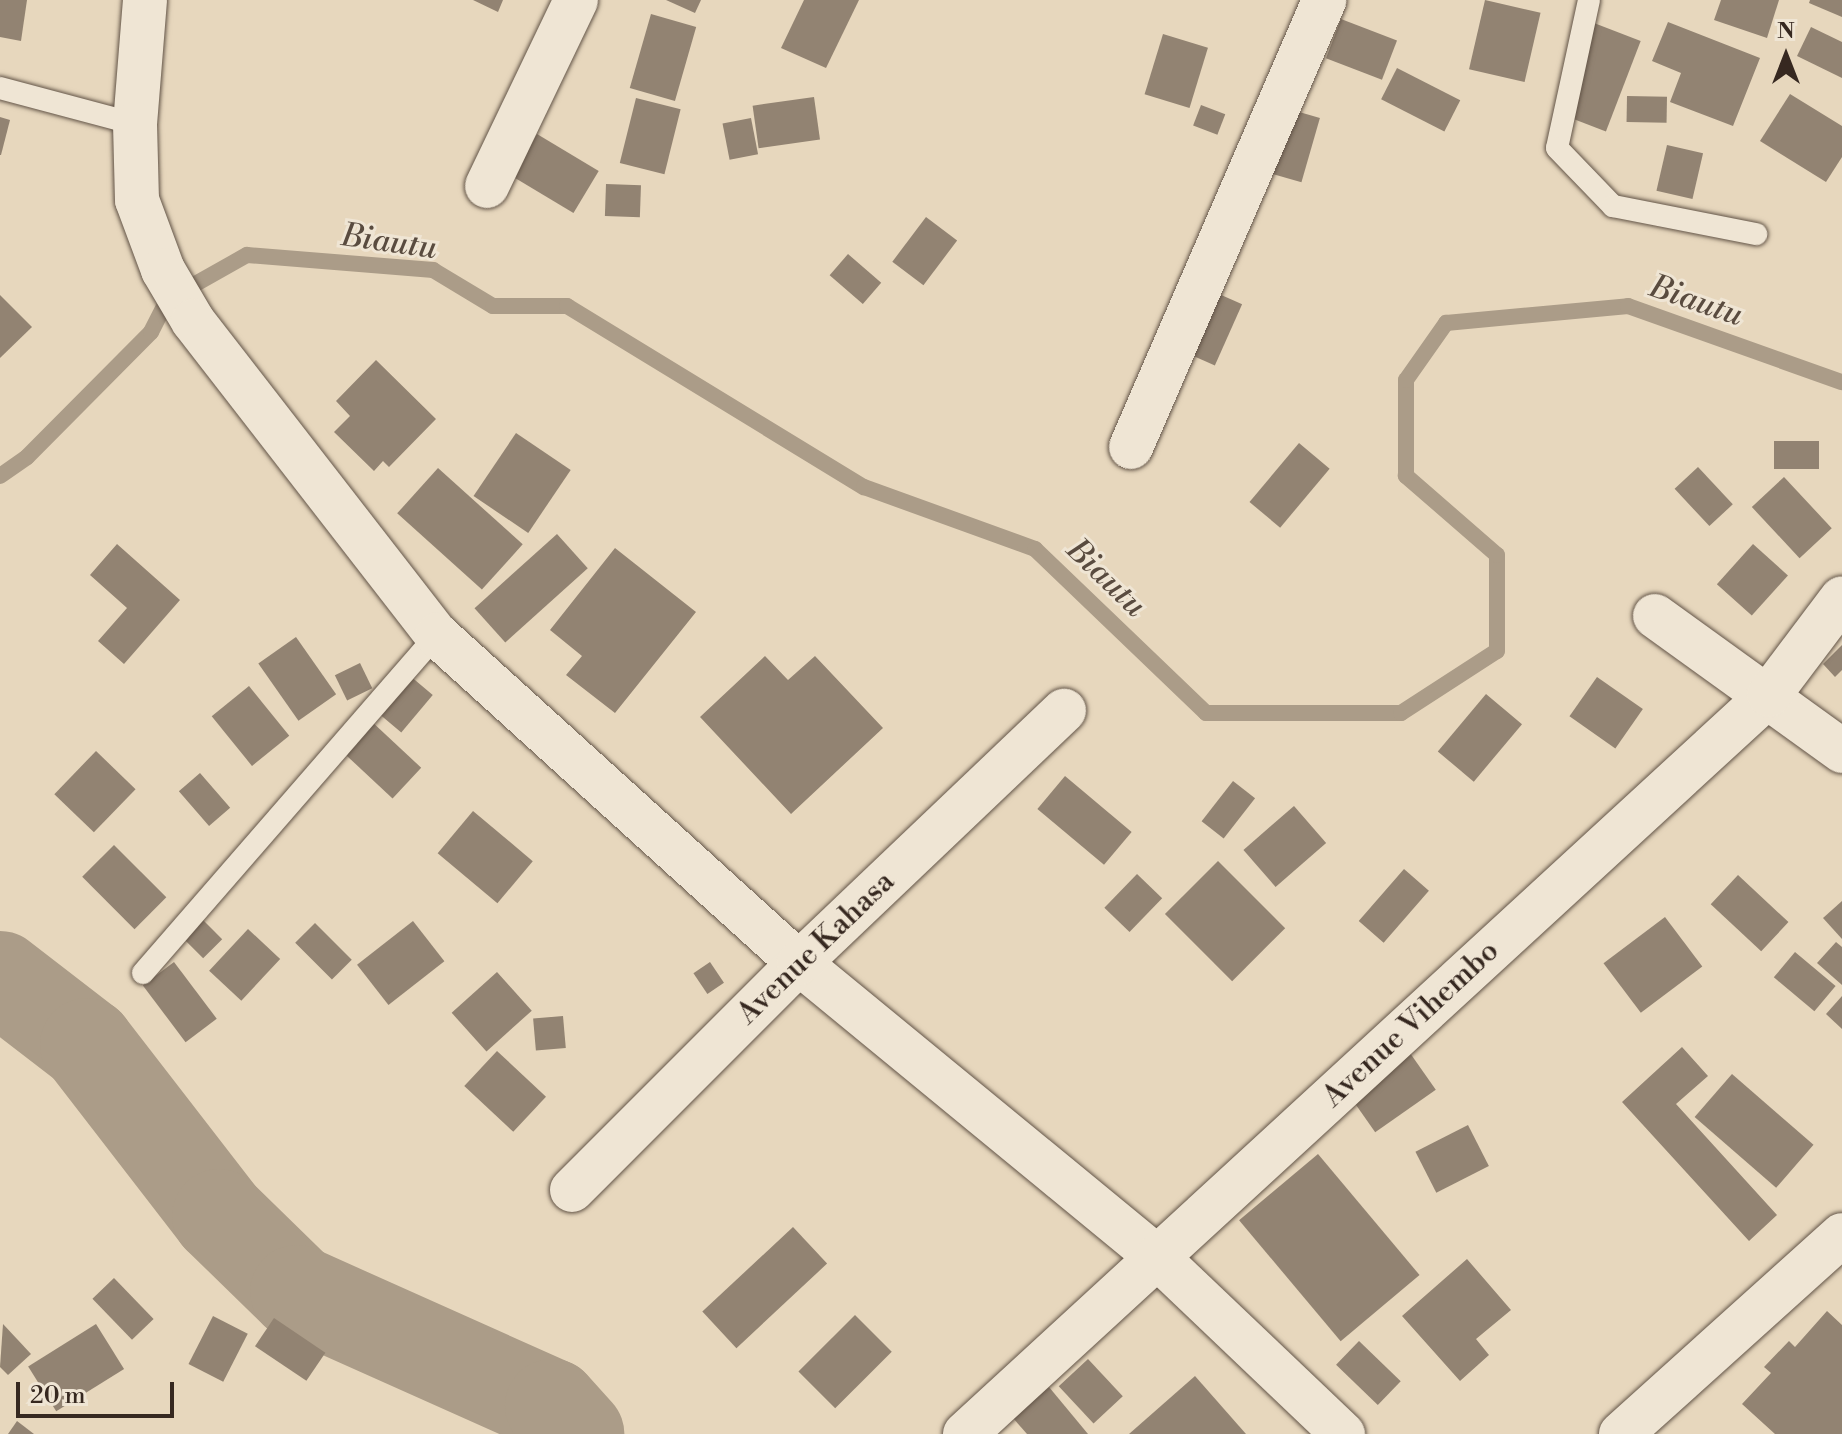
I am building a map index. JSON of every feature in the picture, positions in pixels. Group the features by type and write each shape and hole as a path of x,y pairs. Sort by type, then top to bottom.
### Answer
{"street":[{"path":"145,0 135,124 137,200 163,270 193,321 437,635 799,963 1157,1257 1343,1434"},
{"path":"487,186 576,0"},
{"path":"1131,447 1324,0"},
{"name":"Avenue Vihembo","path":"965,1434 1769,695 1842,598"},
{"path":"1655,616 1769,695 1842,751"},
{"name":"Avenue Kahasa","path":"572,1190 799,963 1064,711"},
{"path":"1621,1434 1842,1235"}],"lane":[{"path":"1589,0 1557,148 1613,206 1756,234"},
{"path":"0,88 135,124"},
{"path":"143,973 437,635"}],"building":[{"path":"0,0 27,0 21,41 0,37"},
{"path":"473,0 503,0 498,12"},
{"path":"666,0 701,0 695,13"},
{"path":"804,0 859,0 826,68 781,48"},
{"path":"1485,0 1541,13 1525,82 1469,69"},
{"path":"1721,0 1779,0 1767,38 1714,20"},
{"path":"1810,0 1842,0 1842,17 1809,3"},
{"path":"651,14 696,27 675,101 630,88"},
{"path":"1341,19 1397,41 1382,80 1326,58"},
{"path":"1668,22 1760,58 1733,126 1670,102 1681,73 1652,61"},
{"path":"1594,23 1641,41 1606,131 1559,114"},
{"path":"1811,27 1842,42 1842,78 1797,56"},
{"path":"1163,34 1208,48 1190,108 1145,94"},
{"path":"1397,68 1460,100 1444,131 1381,99"},
{"path":"1790,94 1842,126 1842,157 1826,182 1760,141"},
{"path":"1627,96 1667,97 1667,123 1627,122"},
{"path":"814,97 820,140 759,148 753,106"},
{"path":"636,98 681,109 664,174 620,163"},
{"path":"1268,103 1320,118 1301,182 1250,167"},
{"path":"1201,105 1225,114 1217,135 1193,126"},
{"path":"0,117 10,120 1,155 0,155"},
{"path":"751,118 758,154 730,160 723,124"},
{"path":"537,134 599,171 573,213 512,176"},
{"path":"1667,145 1703,153 1692,199 1656,191"},
{"path":"606,184 641,185 640,217 605,216"},
{"path":"926,217 957,240 923,285 892,262"},
{"path":"848,254 881,283 863,304 830,275"},
{"path":"1201,286 1242,304 1215,366 1174,347"},
{"path":"0,295 32,327 0,358"},
{"path":"376,360 436,419 389,467 383,461 374,471 334,432 350,416 336,401"},
{"path":"516,433 571,470 528,533 474,496"},
{"path":"1774,441 1819,441 1819,469 1774,469"},
{"path":"1299,443 1330,469 1280,528 1250,502"},
{"path":"1698,467 1733,504 1709,526 1675,489"},
{"path":"438,468 523,544 482,590 397,513"},
{"path":"1784,477 1832,528 1800,558 1752,507"},
{"path":"557,534 588,568 505,642 475,608"},
{"path":"117,544 180,600 124,664 98,641 127,608 90,575"},
{"path":"1753,544 1788,575 1752,616 1717,584"},
{"path":"615,548 696,612 615,713 566,675 582,656 550,630"},
{"path":"296,637 336,694 298,721 258,663"},
{"path":"1842,645 1842,670 1835,677 1823,664"},
{"path":"765,656 788,680 815,656 883,728 791,814 700,717"},
{"path":"360,663 372,688 347,700 335,675"},
{"path":"409,675 433,695 401,732 378,713"},
{"path":"1597,677 1643,709 1615,748 1569,716"},
{"path":"249,686 289,736 252,766 212,716"},
{"path":"1486,694 1522,724 1474,782 1438,751"},
{"path":"370,720 421,768 393,798 341,751"},
{"path":"96,751 136,789 94,832 54,794"},
{"path":"200,773 230,808 209,826 179,791"},
{"path":"1065,776 1132,832 1104,865 1037,809"},
{"path":"1233,781 1255,798 1224,838 1202,821"},
{"path":"1294,806 1326,843 1276,887 1243,850"},
{"path":"473,811 533,861 497,903 438,853"},
{"path":"114,845 166,897 135,929 82,877"},
{"path":"1218,861 1285,928 1232,981 1165,914"},
{"path":"1404,869 1429,891 1384,943 1359,921"},
{"path":"1137,874 1162,898 1130,932 1104,908"},
{"path":"1738,875 1788,922 1761,951 1711,904"},
{"path":"1842,901 1842,939 1823,918"},
{"path":"1665,917 1702,967 1641,1013 1604,963"},
{"path":"201,918 222,939 203,958 182,937"},
{"path":"413,921 444,961 388,1005 357,965"},
{"path":"315,923 352,960 332,980 295,943"},
{"path":"248,929 280,959 241,1001 209,971"},
{"path":"1836,942 1842,947 1842,985 1817,963"},
{"path":"1795,952 1836,986 1814,1011 1774,977"},
{"path":"174,962 217,1019 186,1042 143,985"},
{"path":"710,962 724,983 707,994 693,973"},
{"path":"497,972 532,1011 486,1051 452,1013"},
{"path":"1842,996 1842,1029 1826,1014"},
{"path":"563,1016 566,1048 536,1050 533,1019"},
{"path":"1682,1047 1708,1076 1676,1104 1777,1215 1749,1241 1622,1102"},
{"path":"497,1051 546,1097 513,1132 464,1086"},
{"path":"1410,1053 1436,1090 1375,1132 1349,1095"},
{"path":"1732,1074 1814,1145 1776,1188 1695,1117"},
{"path":"1468,1125 1489,1166 1436,1193 1415,1152"},
{"path":"1318,1154 1420,1275 1341,1341 1239,1220"},
{"path":"793,1227 827,1264 736,1348 702,1312"},
{"path":"1467,1259 1511,1310 1476,1339 1489,1355 1460,1381 1402,1316"},
{"path":"114,1278 154,1319 132,1340 92,1299"},
{"path":"1827,1311 1842,1325 1842,1434 1775,1434 1742,1404 1771,1373 1764,1367 1789,1341 1795,1347"},
{"path":"855,1315 892,1352 835,1408 798,1372"},
{"path":"213,1316 248,1334 223,1382 188,1364"},
{"path":"274,1318 325,1353 306,1381 255,1346"},
{"path":"3,1324 31,1354 8,1375 0,1367"},
{"path":"96,1324 124,1369 56,1411 28,1366"},
{"path":"1359,1341 1401,1381 1378,1405 1336,1365"},
{"path":"1088,1359 1123,1396 1094,1424 1059,1386"},
{"path":"1195,1376 1246,1434 1129,1434"},
{"path":"1049,1387 1088,1434 1027,1434 1013,1418"},
{"path":"17,1421 34,1434 8,1434"}],"waterway":[{"name":"Biautu","path":"0,476 27,457 151,332 167,300 247,255 433,270 493,306 567,306 864,487 1035,549 1206,713 1401,713 1497,651 1497,555 1406,476 1406,380 1446,323 1628,306 1842,382"},
{"path":"0,978 87,1045 219,1216 297,1292 552,1406 577,1434"}]}
